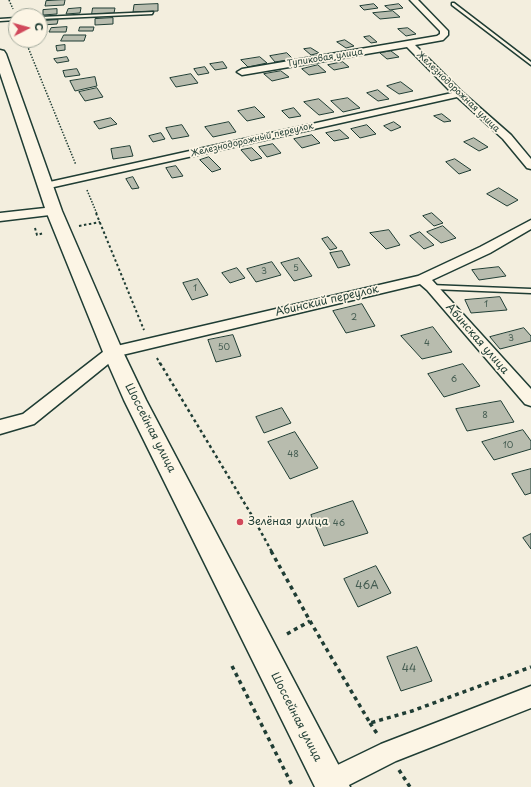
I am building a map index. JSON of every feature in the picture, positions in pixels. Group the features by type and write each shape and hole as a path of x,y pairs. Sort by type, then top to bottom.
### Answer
{"highway":[{"name":"Шоссейная улица","path":"0,54 54,211 113,352 146,421 331,784"}],"street":[{"name":"Железнодорожная улица","path":"409,44 440,38 444,35 444,32 414,0"},
{"name":"Железнодорожная улица","path":"409,44 459,94 507,138 531,166"},
{"name":"Тупиковая улица","path":"242,72 409,44"},
{"name":"Железнодорожный переулок","path":"45,186 459,94"},
{"path":"1,215 54,211"},
{"name":"Абинский переулок","path":"113,352 148,342 427,283 531,224"},
{"name":"Абинская улица","path":"427,283 531,400"},
{"path":"0,427 28,419 113,352"},
{"path":"331,784 389,752 531,697"}],"lane":[{"path":"453,4 531,64"},
{"path":"48,18 152,13"},
{"path":"427,283 531,291"}],"path":[{"path":"28,48 148,342 251,514 310,621 370,723 412,711 531,667"},
{"path":"287,634 310,621"},
{"path":"232,666 293,787"}],"building":[{"path":"65,0 64,5 45,6 46,1"},
{"path":"158,4 158,11 133,12 134,5"},
{"path":"374,4 378,8 364,10 360,6"},
{"path":"399,4 403,8 390,10 385,6"},
{"path":"81,8 80,13 66,14 68,9"},
{"path":"93,8 115,8 114,13 92,14"},
{"path":"57,9 57,14 48,15 48,10"},
{"path":"393,11 400,17 380,19 373,13"},
{"path":"113,18 113,24 95,25 95,19"},
{"path":"58,20 57,24 48,25 48,21"},
{"path":"67,27 66,32 49,32 51,28"},
{"path":"80,27 94,27 93,31 79,31"},
{"path":"408,28 416,34 406,36 398,29"},
{"path":"64,35 86,35 84,41 61,41"},
{"path":"370,36 377,42 371,43 364,37"},
{"path":"345,40 354,46 346,48 337,42"},
{"path":"65,45 65,50 57,51 56,46"},
{"path":"311,48 319,53 311,55 304,49"},
{"path":"391,51 399,57 387,59 380,53"},
{"path":"287,53 293,59 275,62 270,56"},
{"path":"67,57 69,61 57,63 54,59"},
{"path":"260,57 267,63 248,67 241,60"},
{"path":"223,62 227,68 215,70 210,64"},
{"path":"343,62 349,67 334,70 328,65"},
{"path":"318,65 326,72 309,75 302,69"},
{"path":"205,67 209,73 198,75 194,69"},
{"path":"77,69 80,75 65,77 63,71"},
{"path":"281,71 289,77 272,81 264,74"},
{"path":"191,74 198,83 176,87 170,78"},
{"path":"95,77 97,86 75,91 70,81"},
{"path":"401,82 413,91 399,94 387,86"},
{"path":"97,88 103,97 85,101 79,92"},
{"path":"378,90 389,99 378,101 367,93"},
{"path":"348,98 360,108 343,112 331,101"},
{"path":"319,99 334,112 319,115 304,102"},
{"path":"255,107 265,117 247,121 238,111"},
{"path":"294,108 301,116 289,118 282,111"},
{"path":"442,114 451,121 444,122 434,116"},
{"path":"111,118 117,124 99,129 94,122"},
{"path":"229,122 236,132 213,137 205,127"},
{"path":"394,122 401,127 391,131 384,126"},
{"path":"182,125 189,136 172,139 166,128"},
{"path":"367,125 376,134 360,138 351,129"},
{"path":"340,130 349,138 334,141 326,133"},
{"path":"161,133 165,139 153,142 149,136"},
{"path":"312,135 320,143 302,148 294,139"},
{"path":"474,138 488,147 479,151 464,142"},
{"path":"273,144 281,153 267,157 259,147"},
{"path":"130,146 133,156 113,159 111,149"},
{"path":"252,148 262,158 251,161 241,150"},
{"path":"209,157 221,169 212,172 200,160"},
{"path":"455,159 471,170 459,174 446,162"},
{"path":"176,166 183,176 172,178 166,168"},
{"path":"133,177 139,188 132,189 126,179"},
{"path":"499,188 518,200 507,206 487,194"},
{"path":"432,213 443,223 434,226 423,216"},
{"path":"443,226 456,238 441,243 427,232"},
{"path":"389,230 400,245 386,249 370,233"},
{"path":"420,232 434,245 424,249 410,236"},
{"path":"328,237 337,248 330,250 322,239"},
{"path":"342,251 350,265 338,268 330,253"},
{"path":"299,258 312,276 294,281 281,263"},
{"path":"272,262 281,275 256,282 247,269"},
{"path":"499,267 506,276 479,280 472,270"},
{"path":"237,268 245,278 230,283 222,273"},
{"path":"198,279 208,295 192,300 183,283"},
{"path":"500,297 507,310 471,313 465,300"},
{"path":"362,304 375,326 346,333 333,311"},
{"path":"433,327 452,352 422,359 401,336"},
{"path":"524,328 531,336 531,341 500,349 490,337"},
{"path":"233,335 241,356 216,362 208,340"},
{"path":"463,364 480,386 444,397 428,374"},
{"path":"501,401 514,422 467,431 456,409"},
{"path":"282,408 291,423 264,433 256,417"},
{"path":"523,430 531,441 531,449 494,460 482,442"},
{"path":"295,432 318,468 290,479 268,442"},
{"path":"531,469 531,493 525,495 512,474"},
{"path":"353,501 368,533 324,546 311,515"},
{"path":"531,534 531,549 523,538"},
{"path":"376,566 391,593 358,607 344,579"},
{"path":"417,647 432,681 401,691 387,657"}],"place":[{"name":"Зелёная улица","path":"240,522"}]}
